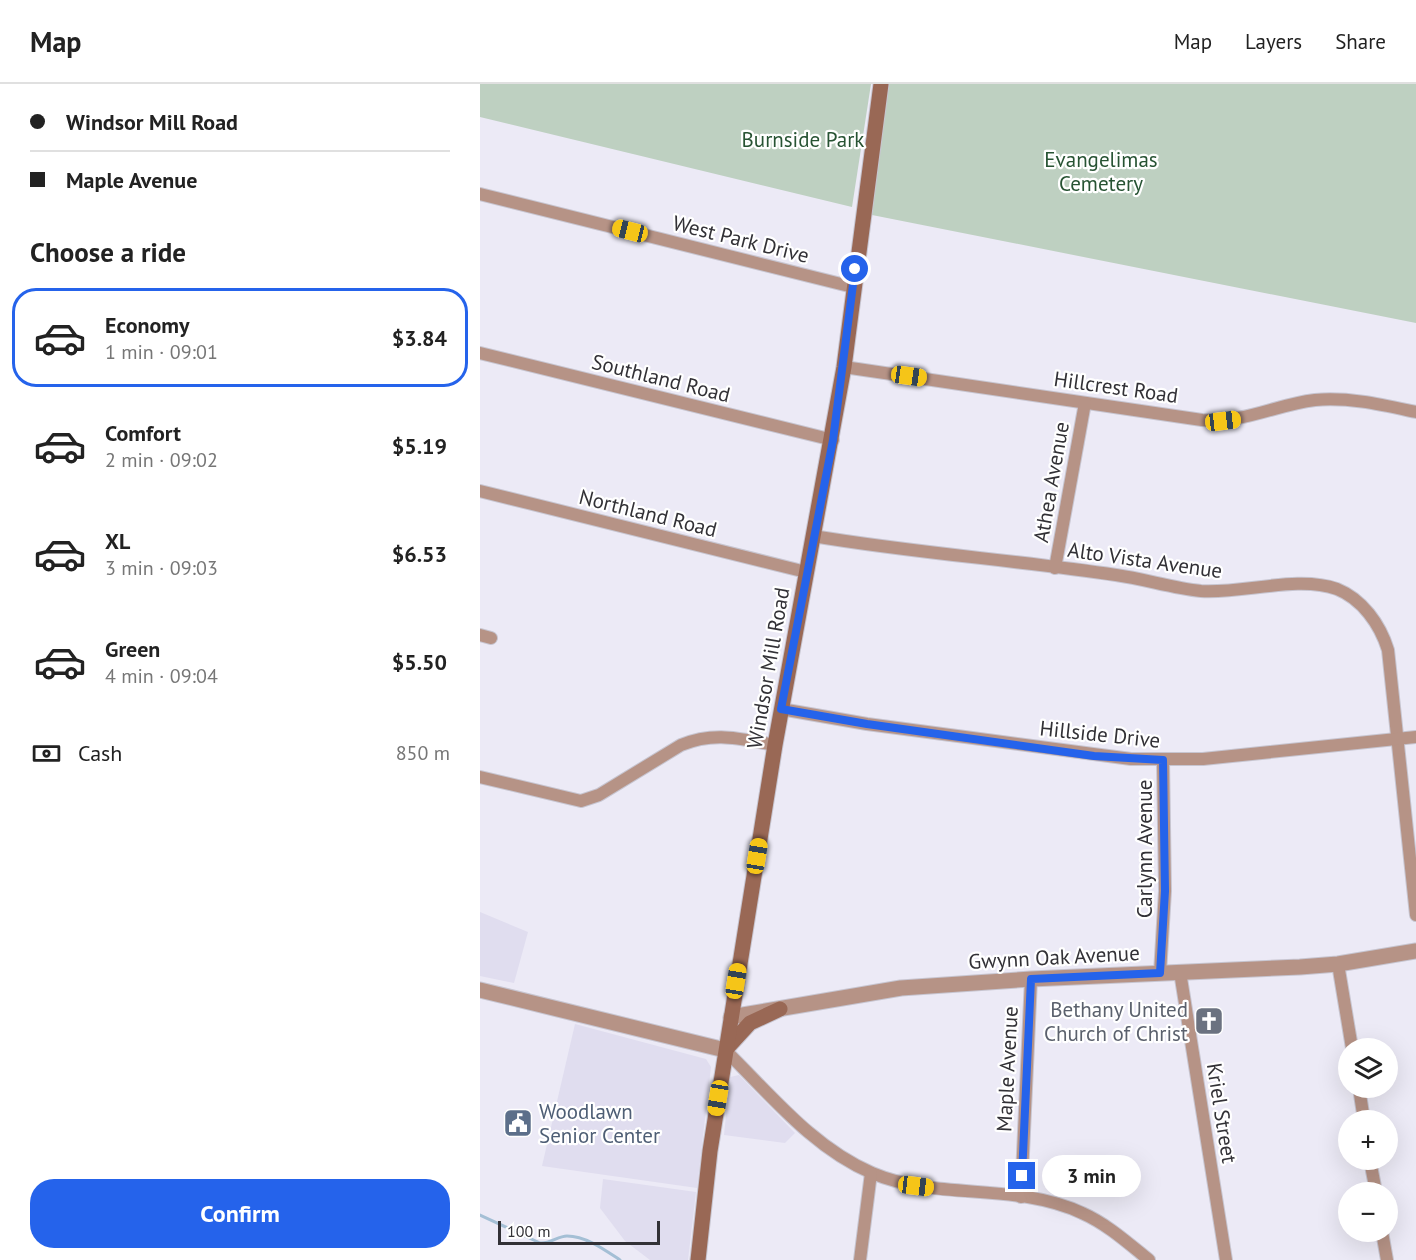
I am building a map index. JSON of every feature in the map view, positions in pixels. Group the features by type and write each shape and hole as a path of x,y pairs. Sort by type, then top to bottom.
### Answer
{"main road":[{"name":"Windsor Mill Road","path":"698,1260 710,1151 725,1050 775,745 806,572 833,440 881,84"},
{"path":"725,1050 750,1023 780,1009"}],"street":[{"name":"West Park Drive","path":"480,194 853,287"},
{"name":"Southland Road","path":"480,353 833,440"},
{"name":"Hillcrest Road","path":"844,367 1223,421 1245,418 1292,405 1332,399 1358,400 1416,412"},
{"name":"Athea Avenue","path":"1055,568 1085,403"},
{"name":"Northland Road","path":"480,491 806,572"},
{"name":"Alto Vista Avenue","path":"813,536 901,550 952,553 1217,592 1310,584 1338,590 1365,609 1383,635 1399,738 1416,915"},
{"name":"Hillside Drive","path":"781,709 867,724 1094,756 1163,760 1203,759 1416,736"},
{"path":"480,777 581,801 599,795 681,745 695,739 723,736 775,745"},
{"name":"Carlynn Avenue","path":"1160,973 1165,891 1163,760"},
{"name":"Gwynn Oak Avenue","path":"731,1017 901,988 1031,979 1338,964 1416,951"},
{"path":"1338,964 1350,1038"},
{"name":"Kriel Street","path":"1179,972 1226,1260"},
{"name":"Maple Avenue","path":"1021,1197 1031,979"},
{"path":"480,990 725,1050 813,1137 832,1151 871,1173 916,1186 1048,1202 1082,1213 1149,1260"},
{"path":"860,1260 871,1173"},
{"path":"1384,1242 1387,1260"}],"shaded area":[{"path":"480,912 528,932 514,983 480,976"},
{"path":"575,1024 706,1059 711,1067 697,1188 542,1166"},
{"path":"739,1075 795,1133 785,1143 724,1135 730,1077"},
{"path":"603,1179 696,1192 688,1260 650,1260 625,1241 600,1208"}],"green space":[{"name":"Burnside Park","path":"480,84 871,84 852,207 480,117"},
{"name":"Evangelimas Cemetery","path":"887,84 1416,84 1416,323 867,214"}],"waterway":[{"path":"480,1215 540,1243 564,1236 581,1238 620,1260"}],"place":[{"name":"Bethany United Church of Christ","path":"1209,1021"},
{"name":"Woodlawn Senior Center","path":"518,1123"}],"route":[{"path":"855,269 833,440 781,709 867,724 1094,756 1163,760 1166,848 1160,973 1031,979 1022,1176"}]}
